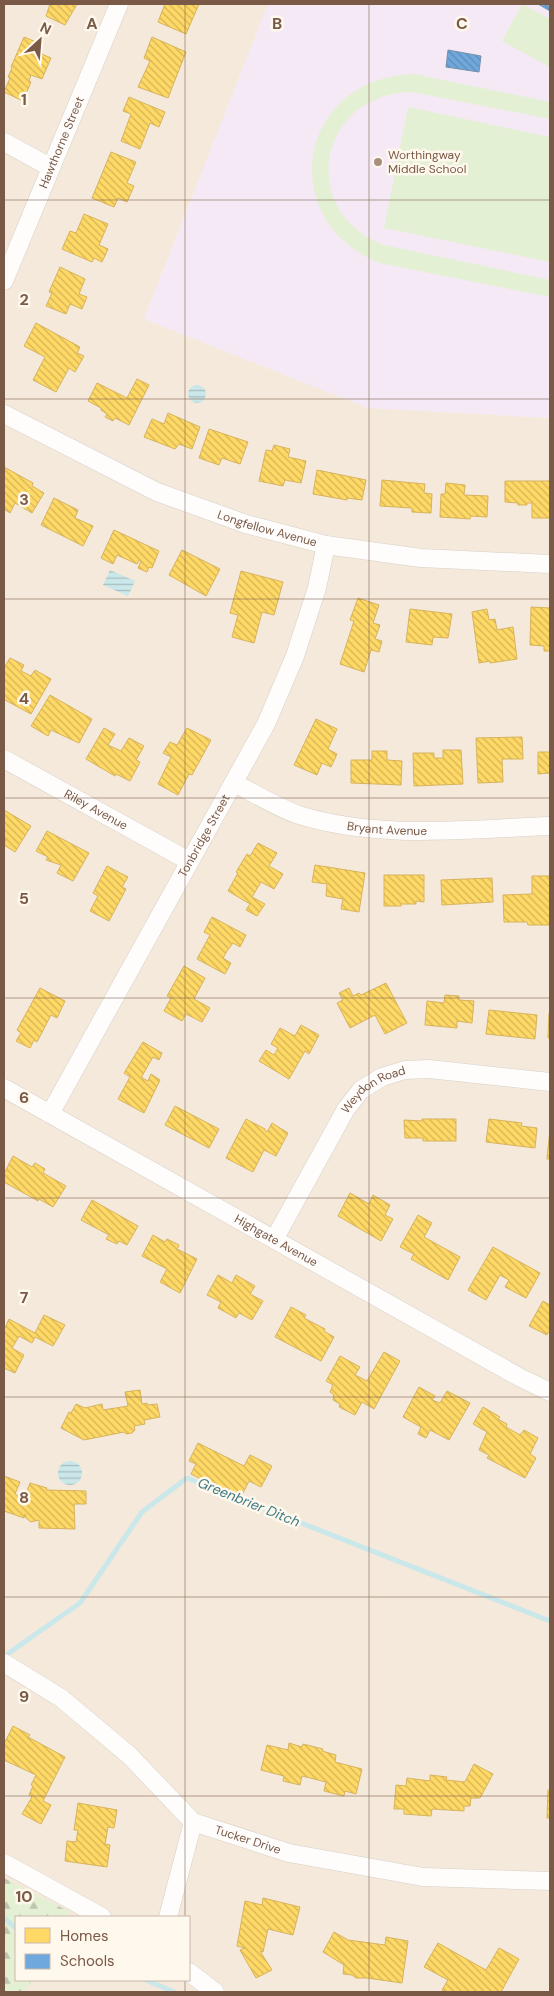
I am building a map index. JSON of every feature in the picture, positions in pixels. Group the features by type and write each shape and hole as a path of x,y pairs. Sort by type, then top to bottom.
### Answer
{"street":[{"name":"Hawthorne Street","path":"4,281 119,4"},
{"path":"4,142 50,167"},
{"name":"Longfellow Avenue","path":"4,414 157,492 246,524 326,545 421,558 550,564"},
{"name":"Tonbridge Street","path":"50,1114 188,861 266,724 295,656 317,588 326,545"},
{"name":"Riley Avenue","path":"4,759 188,861"},
{"name":"Bryant Avenue","path":"234,783 298,814 351,827 419,830 550,826"},
{"name":"Weydon Road","path":"275,1238 346,1108 361,1090 382,1077 405,1070 430,1069 550,1082"},
{"name":"Highgate Avenue","path":"4,1088 275,1238 521,1378 550,1392"},
{"name":"Tucker Drive","path":"4,1663 62,1698 129,1755 193,1822 289,1853 423,1877 550,1881"},
{"path":"168,1916 193,1822"},
{"path":"4,1863 100,1916"},
{"path":"190,1973 215,1992"}],"shaded area":[{"path":"4,4 268,4 144,319 368,408 550,418 550,1992 4,1992"},
{"name":"Worthingway Middle School","path":"268,4 550,4 550,418 368,408 144,319"}],"green space":[{"path":"522,4 550,19 550,67 502,41"},
{"path":"414,74 550,102 550,119 412,92 380,98 356,112 339,132 330,156 329,182 338,207 356,229 384,245 550,280 550,297 379,263 345,242 324,215 313,185 314,153 324,124 345,99 375,81"},
{"path":"408,107 550,137 550,262 384,228"},
{"path":"4,1878 70,1912 68,1916 15,1916 15,1981 31,1981 25,1992 4,1992"}],"water":[{"path":"193,385 201,385 206,390 204,401 193,403 188,398 188,390"},
{"path":"110,570 135,581 128,596 103,585"},
{"path":"70,1461 78,1465 82,1473 78,1481 70,1485 62,1481 58,1473 62,1465"}],"building: Homes":[{"path":"50,4 77,4 65,25 46,16"},
{"path":"165,4 199,4 186,34 158,22"},
{"path":"24,37 41,44 37,52 51,58 42,79 31,75 29,81 31,82 23,101 4,92 10,78 8,77 11,67"},
{"path":"152,37 186,52 168,98 138,87 150,61 144,58"},
{"path":"129,97 165,112 159,127 150,123 140,149 121,141 131,114 123,111"},
{"path":"111,152 136,162 127,183 134,186 127,202 118,198 114,207 92,198"},
{"path":"84,214 108,224 99,245 108,249 102,262 94,258 92,262 62,249 70,231 76,233"},
{"path":"60,267 85,279 79,294 87,297 82,309 70,304 66,314 46,306 52,293 49,292"},
{"path":"36,323 80,347 77,353 84,356 75,372 69,368 56,392 33,380 45,357 24,346"},
{"path":"137,379 149,385 129,425 115,418 113,421 105,417 107,414 101,408 88,401 97,383 127,398"},
{"path":"168,413 200,427 192,449 179,444 175,449 144,437 152,419 164,424"},
{"path":"209,429 248,442 240,464 222,458 219,465 199,458"},
{"path":"274,445 290,449 288,457 306,461 301,483 285,480 283,486 259,481 266,450 272,451"},
{"path":"4,467 33,483 32,486 44,493 32,513 15,503 10,513 4,509"},
{"path":"317,470 366,480 362,500 347,498 347,500 313,494"},
{"path":"382,480 425,484 424,493 432,494 431,513 412,512 412,508 380,506"},
{"path":"505,481 550,481 550,518 532,518 532,503 518,505 518,503 505,502"},
{"path":"446,483 465,485 464,495 488,496 487,517 471,516 470,519 440,517 441,494 445,494"},
{"path":"54,498 78,510 75,518 93,526 83,546 41,525"},
{"path":"114,530 159,551 152,568 149,567 147,572 138,568 141,561 139,560 137,564 117,555 113,564 101,558"},
{"path":"182,550 220,569 206,596 169,575"},
{"path":"241,571 283,582 274,615 262,612 254,643 232,637 238,615 230,613"},
{"path":"358,598 379,605 373,623 380,625 375,639 382,641 379,652 371,650 364,672 340,664 354,621 350,620"},
{"path":"531,607 550,608 550,651 544,651 544,646 530,645"},
{"path":"410,609 452,614 448,638 433,637 432,645 406,642"},
{"path":"487,609 489,620 495,619 497,630 513,627 517,659 479,663 472,612"},
{"path":"10,658 24,665 21,671 31,676 35,670 51,679 31,714 5,700 4,702 4,668"},
{"path":"50,695 92,719 79,743 51,730 48,736 31,726"},
{"path":"316,719 337,729 328,749 337,754 331,767 322,763 317,775 294,765"},
{"path":"104,728 115,734 108,745 121,751 129,738 144,746 136,760 140,762 130,781 116,774 115,776 86,759"},
{"path":"187,728 211,740 192,775 189,774 178,795 158,784 171,757 163,753 170,742 177,745"},
{"path":"522,737 523,759 502,759 503,782 478,783 476,738"},
{"path":"443,750 461,750 463,784 414,786 413,753 434,753 434,758 443,758"},
{"path":"372,751 387,751 387,760 402,761 401,785 351,783 351,760 372,760"},
{"path":"538,752 550,752 550,773 538,774"},
{"path":"4,810 31,826 15,852 4,845 6,839 4,838"},
{"path":"47,831 89,853 73,881 57,873 61,865 46,860 48,857 36,851"},
{"path":"258,843 277,853 269,866 283,874 274,889 261,882 252,897 265,904 257,916 246,910 250,904 228,891 238,873 236,872 247,854 250,856"},
{"path":"315,865 365,873 359,912 341,909 343,899 326,896 327,884 312,882"},
{"path":"107,866 128,877 122,887 126,889 109,921 90,911 98,896 93,893"},
{"path":"384,875 424,875 424,902 416,901 416,904 384,906"},
{"path":"532,876 550,876 550,925 504,922 503,895 532,894"},
{"path":"492,878 493,902 442,905 441,880"},
{"path":"212,917 246,935 240,947 233,943 223,958 231,963 225,974 197,959 210,935 204,932"},
{"path":"184,966 205,978 194,999 210,1008 202,1022 186,1014 182,1021 164,1011 171,998 167,996"},
{"path":"386,983 407,1023 385,1034 375,1015 350,1028 337,1003 343,1000 339,993 349,988 353,996 359,993 361,995"},
{"path":"40,988 65,1001 57,1018 51,1015 37,1042 34,1040 30,1048 16,1041 21,1033 17,1030"},
{"path":"445,995 459,996 459,1000 474,1001 472,1023 457,1021 457,1028 425,1025 427,1001 444,1003"},
{"path":"489,1010 537,1015 535,1039 486,1034"},
{"path":"549,1013 550,1038 548,1038"},
{"path":"301,1025 319,1035 309,1054 305,1051 289,1079 259,1061 266,1050 274,1055 278,1048 271,1044 280,1028 295,1036"},
{"path":"143,1042 162,1053 159,1060 153,1057 142,1076 142,1078 148,1081 151,1074 160,1080 144,1113 118,1099 130,1077 124,1073"},
{"path":"175,1106 219,1129 209,1148 165,1125"},
{"path":"246,1119 267,1132 272,1123 288,1133 276,1156 264,1150 253,1172 226,1158"},
{"path":"422,1119 456,1119 456,1141 423,1141 423,1138 405,1138 404,1120 422,1121"},
{"path":"489,1119 522,1123 521,1126 537,1128 535,1148 486,1142"},
{"path":"550,1129 550,1159 547,1159"},
{"path":"13,1156 32,1167 35,1163 45,1169 43,1173 66,1186 53,1207 4,1182 4,1174"},
{"path":"350,1193 369,1204 373,1195 390,1205 385,1215 393,1219 381,1241 338,1216"},
{"path":"92,1200 138,1226 127,1245 119,1241 117,1244 106,1239 109,1235 81,1220"},
{"path":"418,1215 432,1223 424,1237 460,1257 448,1280 411,1259 414,1254 400,1247"},
{"path":"153,1235 165,1242 167,1239 179,1245 177,1249 197,1259 180,1293 160,1282 167,1269 142,1256"},
{"path":"493,1247 540,1273 526,1298 505,1287 509,1280 500,1275 486,1300 468,1290"},
{"path":"218,1275 232,1283 236,1275 255,1286 250,1294 263,1301 252,1320 239,1313 236,1318 218,1308 221,1302 207,1295"},
{"path":"543,1301 550,1305 550,1334 548,1332 547,1335 529,1326"},
{"path":"291,1307 306,1315 304,1318 325,1329 324,1331 334,1337 321,1361 275,1337"},
{"path":"44,1315 65,1325 53,1346 35,1337 32,1343 19,1336 12,1348 24,1355 15,1373 4,1368 4,1330 9,1319 35,1333"},
{"path":"384,1352 400,1361 374,1409 362,1402 355,1415 339,1407 340,1404 333,1400 334,1395 330,1392 333,1385 326,1381 340,1356 360,1367 355,1375 367,1381"},
{"path":"419,1387 435,1396 432,1400 440,1403 447,1391 470,1403 449,1440 430,1430 426,1438 418,1434 421,1427 403,1417"},
{"path":"140,1390 142,1404 157,1404 160,1417 144,1420 145,1424 134,1426 135,1430 132,1433 126,1434 124,1432 84,1440 61,1428 69,1412 71,1413 76,1404 85,1408 102,1404 103,1410 128,1406 125,1392"},
{"path":"483,1407 500,1417 498,1419 507,1424 506,1427 520,1435 524,1430 538,1438 530,1454 536,1458 525,1478 487,1458 489,1455 479,1450 487,1432 473,1424"},
{"path":"198,1443 244,1466 250,1455 272,1466 261,1487 249,1481 240,1499 191,1474 196,1464 189,1461"},
{"path":"4,1476 20,1482 15,1494 24,1499 30,1483 47,1488 46,1490 86,1491 86,1504 74,1504 75,1529 39,1528 39,1520 31,1522 26,1518 25,1514 24,1518 4,1511"},
{"path":"13,1726 30,1735 28,1737 65,1757 43,1801 51,1805 41,1824 22,1814 32,1797 29,1795 36,1775 4,1760 4,1744"},
{"path":"289,1743 302,1747 303,1744 323,1749 322,1751 336,1755 335,1762 362,1769 356,1794 345,1791 344,1796 324,1791 326,1782 302,1776 300,1785 283,1781 284,1776 261,1770 267,1745 288,1750"},
{"path":"474,1764 493,1774 480,1798 471,1798 470,1806 464,1806 464,1811 432,1809 431,1816 404,1814 404,1809 394,1809 396,1785 406,1786 407,1778 430,1781 430,1775 447,1777 446,1780 465,1782"},
{"path":"548,1790 550,1790 550,1818 547,1818"},
{"path":"78,1803 117,1810 114,1828 108,1827 105,1844 110,1845 107,1867 65,1861 67,1841 76,1842 78,1830 74,1830"},
{"path":"263,1898 300,1907 293,1935 268,1929 263,1952 260,1951 272,1970 256,1978 240,1950 245,1948 237,1946 245,1901 262,1905"},
{"path":"334,1932 348,1940 385,1945 386,1937 408,1941 402,1983 356,1978 352,1975 343,1974 344,1965 323,1952"},
{"path":"438,1943 486,1970 499,1948 519,1959 501,1992 447,1992 442,1990 448,1980 424,1967"}],"building: Schools":[{"path":"538,4 550,4 550,11"},
{"path":"448,50 481,56 479,72 446,67"}],"waterway":[{"name":"Greenbrier Ditch","path":"6,1655 80,1603 142,1512 187,1478 550,1621"},
{"path":"4,1918 15,1927"},
{"path":"148,1981 174,1992"}],"place":[{"name":"Worthingway Middle School","path":"378,162"}]}
